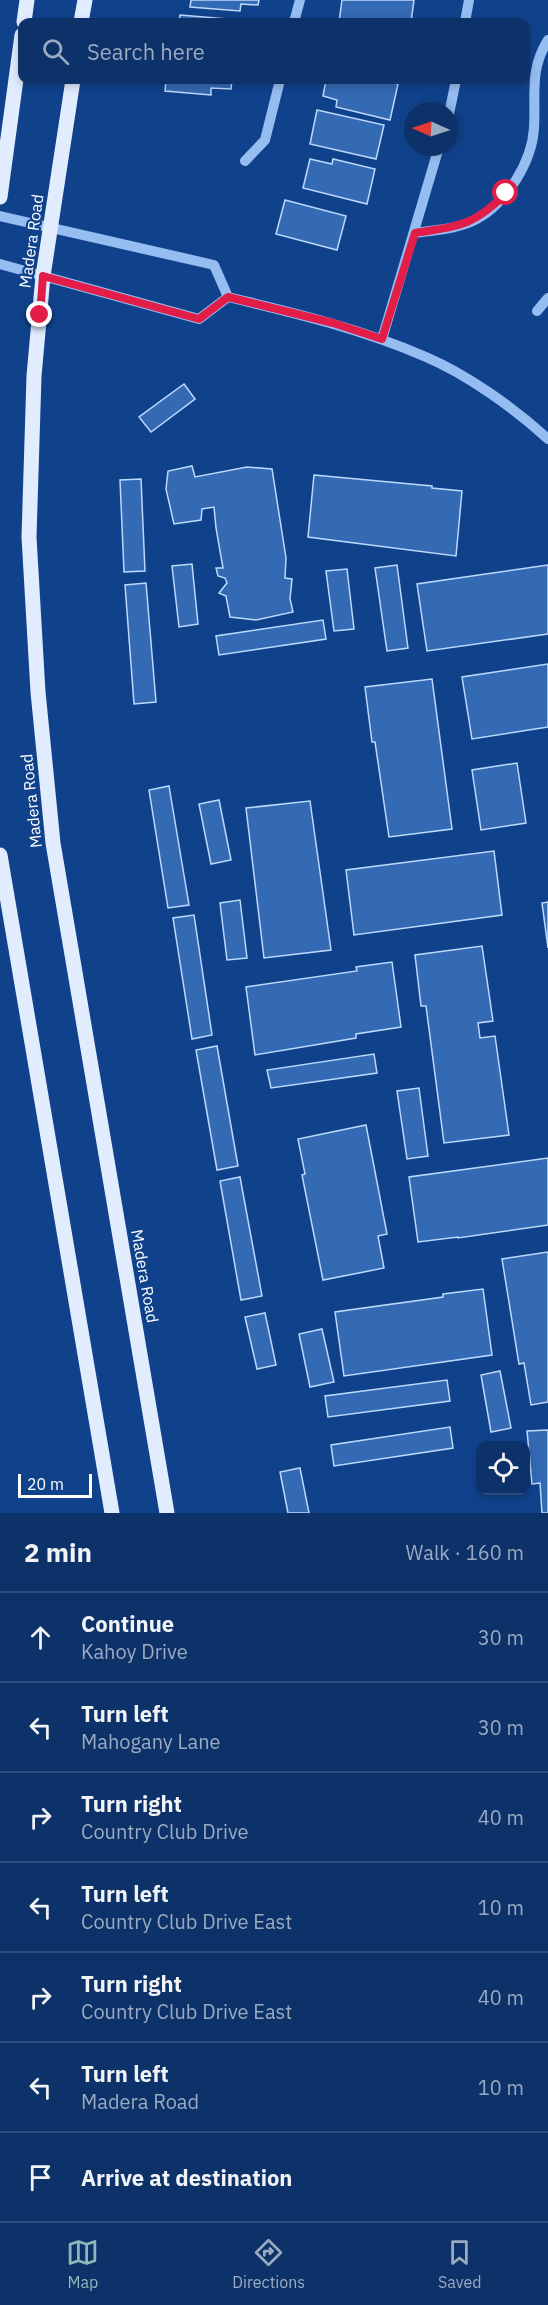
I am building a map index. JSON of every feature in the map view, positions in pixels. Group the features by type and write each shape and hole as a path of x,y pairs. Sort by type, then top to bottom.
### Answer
{"main road":[{"path":"25,18 27,0"},
{"path":"82,18 85,0"},
{"path":"0,197 18,64"},
{"name":"Madera Road","path":"72,84 43,276 34,376 29,537 38,692 53,843 167,1513"},
{"path":"0,855 112,1513"}],"street":[{"path":"295,18 300,0"},
{"path":"466,18 469,0"},
{"path":"415,233 450,228 476,219 490,209 513,183 530,149 534,130 533,84 537,62 548,40"},
{"path":"245,161 265,140 279,84"},
{"path":"451,102 455,84"},
{"path":"382,339 436,156"},
{"path":"0,216 214,265 228,297"},
{"path":"0,264 199,319 228,297"},
{"path":"228,297 333,323 428,357 481,387 548,439"},
{"path":"537,311 548,298"}],"building":[{"path":"191,0 259,0 258,5 241,4 240,11 190,7"},
{"path":"342,0 414,0 412,18 340,18"},
{"path":"180,15 216,18 180,18"},
{"path":"166,84 232,84 231,89 211,88 211,95 165,91"},
{"path":"325,84 398,84 390,120 336,107 337,100 323,96"},
{"path":"317,110 384,125 376,159 310,144"},
{"path":"310,159 332,164 333,159 375,169 367,204 303,188"},
{"path":"285,200 346,216 337,250 276,234"},
{"path":"184,384 195,399 151,432 139,417"},
{"path":"192,466 195,477 247,467 272,469 286,558 285,578 292,579 290,599 293,612 256,620 230,617 226,596 219,593 227,583 225,578 218,576 216,568 223,568 214,507 202,509 201,520 174,524 166,489 168,471"},
{"path":"314,475 462,491 456,556 308,537"},
{"path":"141,479 145,571 124,572 120,480"},
{"path":"192,564 198,624 179,627 172,566"},
{"path":"397,565 408,648 387,651 375,568"},
{"path":"548,565 548,634 427,651 417,584"},
{"path":"347,569 354,629 334,631 326,571"},
{"path":"146,583 156,702 134,704 125,585"},
{"path":"323,620 326,639 219,655 216,636"},
{"path":"548,664 548,727 472,739 462,677"},
{"path":"432,679 452,829 389,837 365,687"},
{"path":"517,763 526,823 481,830 472,770"},
{"path":"169,786 189,905 168,908 149,790"},
{"path":"219,800 231,860 211,864 199,804"},
{"path":"310,801 331,950 264,958 246,808"},
{"path":"494,851 502,915 354,935 346,870"},
{"path":"240,900 247,958 227,960 220,903"},
{"path":"548,902 548,948 542,903"},
{"path":"194,915 212,1035 192,1039 173,918"},
{"path":"482,946 493,1021 478,1023 480,1038 495,1036 509,1135 444,1143 426,1006 421,1006 415,955"},
{"path":"392,962 401,1027 356,1034 356,1038 255,1055 246,987 357,971 356,967"},
{"path":"217,1046 238,1166 217,1170 196,1050"},
{"path":"374,1054 377,1073 271,1088 267,1070"},
{"path":"419,1088 428,1156 407,1159 397,1091"},
{"path":"366,1125 387,1234 378,1236 384,1268 323,1280 302,1175 305,1174 298,1139"},
{"path":"548,1158 548,1225 418,1242 409,1177"},
{"path":"240,1177 262,1296 241,1300 220,1181"},
{"path":"548,1252 548,1402 531,1405 524,1363 519,1364 502,1259"},
{"path":"483,1289 492,1355 344,1376 335,1312"},
{"path":"265,1313 276,1365 257,1369 245,1317"},
{"path":"322,1329 334,1382 310,1387 299,1334"},
{"path":"500,1371 511,1428 491,1432 481,1375"},
{"path":"447,1380 450,1401 328,1417 325,1396"},
{"path":"450,1427 453,1448 334,1466 331,1445"},
{"path":"548,1430 548,1513 542,1513 540,1483 532,1484 530,1441 528,1441 527,1431"},
{"path":"300,1468 309,1513 288,1513 280,1472"}],"route":[{"path":"40,315 43,276 199,319 228,297 333,323 382,339 415,233 450,228 476,219 506,193"}]}
